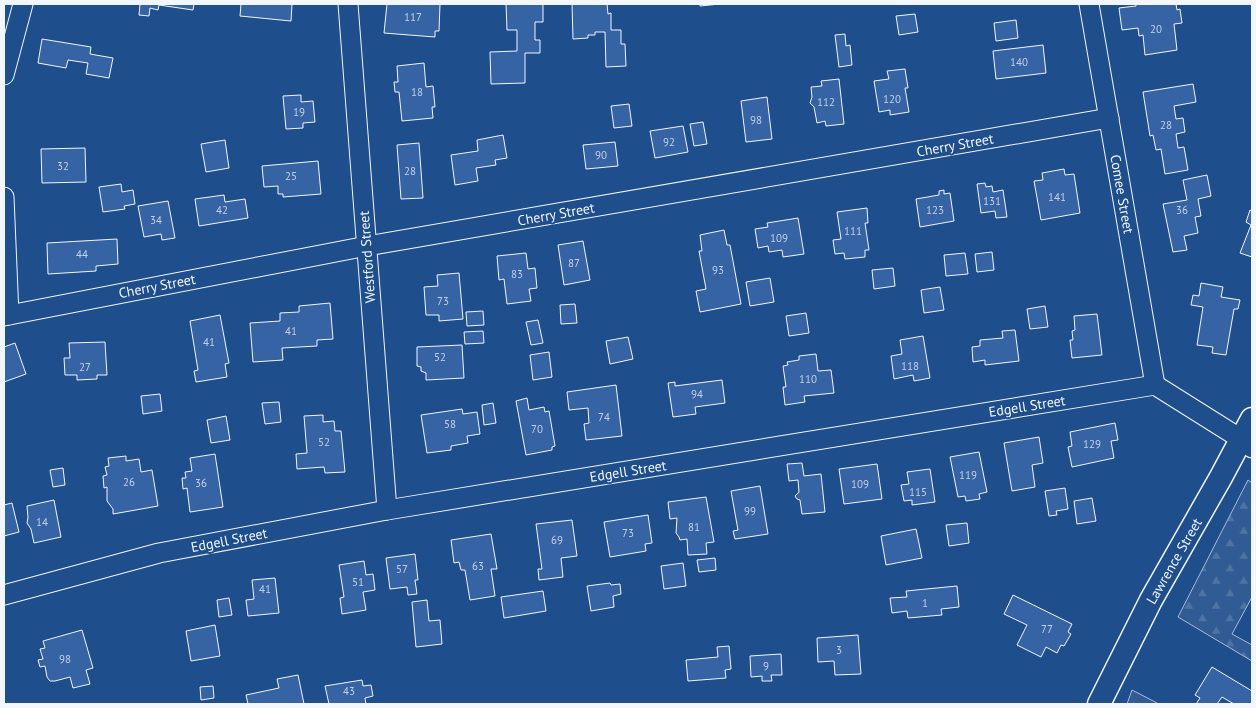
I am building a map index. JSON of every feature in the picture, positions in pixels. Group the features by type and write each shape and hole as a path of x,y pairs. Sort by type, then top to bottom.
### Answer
{"street":[{"path":"4,75 23,4"},
{"name":"Westford Street","path":"348,4 387,510"},
{"name":"Comee Street","path":"1089,4 1155,385"},
{"name":"Cherry Street","path":"6,316 367,246 1109,118"},
{"path":"4,196 6,316"},
{"path":"1155,385 1247,444"},
{"name":"Edgell Street","path":"4,595 159,553 387,510 1155,385"},
{"name":"Lawrence Street","path":"1099,704 1151,600 1247,444 1252,419"}],"green space":[{"path":"1248,480 1252,483 1252,597 1232,634 1252,645 1252,661 1178,617"},
{"path":"1132,690 1159,704 1127,704"}],"building":[{"path":"140,4 194,4 193,10 159,5 158,10 150,8 149,16 139,15"},
{"path":"241,4 292,4 291,21 240,16"},
{"path":"387,4 440,4 439,31 435,31 435,37 384,33"},
{"path":"506,4 543,4 543,22 535,22 535,40 540,40 540,53 525,53 525,83 491,84 490,52 517,51 517,30 507,30"},
{"path":"572,4 607,4 608,14 611,13 611,30 621,30 621,44 625,44 626,66 606,67 605,32 595,32 595,35 588,35 588,38 573,39"},
{"path":"700,4 720,4 700,6"},
{"path":"1136,4 1176,4 1177,10 1180,9 1182,23 1174,24 1177,50 1145,55 1143,35 1139,36 1138,28 1122,30 1119,8 1136,6"},
{"path":"915,14 918,32 899,35 896,16"},
{"path":"1016,20 1018,38 996,41 994,23"},
{"path":"845,34 846,46 850,45 852,65 839,67 835,35"},
{"path":"42,39 91,47 90,54 113,58 109,78 86,74 88,63 68,60 66,68 38,63"},
{"path":"1043,45 1046,73 996,79 993,51"},
{"path":"424,63 426,87 433,86 435,107 432,107 433,118 402,121 399,92 395,92 394,82 398,82 397,66"},
{"path":"905,69 908,88 905,88 909,112 890,115 890,110 879,112 874,81 889,79 887,71"},
{"path":"839,79 844,124 826,126 825,121 817,123 814,107 810,103 812,97 811,87 822,86 821,81"},
{"path":"1193,84 1196,102 1174,106 1176,119 1183,118 1185,132 1176,134 1178,148 1184,147 1188,170 1165,174 1161,149 1156,150 1153,135 1150,136 1143,92"},
{"path":"301,95 301,102 313,101 315,122 303,123 303,128 286,129 283,96"},
{"path":"767,97 772,139 746,142 741,101"},
{"path":"629,104 632,126 614,128 611,106"},
{"path":"703,122 707,144 694,146 690,124"},
{"path":"683,126 688,152 655,158 650,131"},
{"path":"503,135 507,158 495,160 496,165 476,168 478,181 455,185 451,155 478,151 477,140"},
{"path":"225,140 229,168 206,172 201,144"},
{"path":"615,142 618,166 586,169 583,145"},
{"path":"419,143 423,198 401,199 397,145"},
{"path":"85,148 86,182 42,183 41,149"},
{"path":"318,161 321,194 283,197 283,194 278,194 278,186 264,187 262,166"},
{"path":"1064,169 1065,175 1074,174 1080,213 1041,220 1034,181 1043,180 1042,173"},
{"path":"1207,175 1211,196 1198,199 1201,216 1195,217 1198,233 1184,236 1187,250 1173,252 1163,204 1187,200 1183,180"},
{"path":"985,183 986,187 992,186 993,192 1003,190 1007,217 996,218 995,211 981,213 977,184"},
{"path":"121,184 122,192 133,190 135,204 124,206 125,209 103,212 99,187"},
{"path":"944,190 944,194 950,193 954,221 920,227 916,199 939,195 939,191"},
{"path":"224,195 225,202 245,199 248,218 199,226 195,199"},
{"path":"168,201 175,238 162,240 161,234 144,237 138,206"},
{"path":"867,208 868,223 865,223 869,250 865,250 865,257 845,259 844,253 835,254 833,240 841,239 837,212"},
{"path":"1250,210 1252,211 1252,257 1240,253 1251,225 1246,222"},
{"path":"798,218 804,254 783,257 782,250 769,252 768,246 758,248 755,229 768,227 767,223"},
{"path":"724,230 727,245 730,245 741,304 700,312 696,291 706,289 699,251 702,251 700,235"},
{"path":"117,239 118,264 96,266 96,271 48,274 47,243"},
{"path":"583,241 590,280 564,285 558,245"},
{"path":"992,252 994,270 977,272 975,254"},
{"path":"526,253 528,269 535,268 537,288 529,289 531,301 507,304 504,279 499,280 497,256"},
{"path":"965,253 968,274 946,276 944,255"},
{"path":"893,268 895,286 874,289 872,270"},
{"path":"459,273 463,319 439,321 439,315 426,315 424,287 438,286 437,275"},
{"path":"770,278 774,302 750,306 746,282"},
{"path":"1201,283 1223,287 1221,297 1240,300 1238,309 1234,309 1226,355 1212,353 1213,347 1197,345 1203,307 1191,305 1193,295 1199,296"},
{"path":"940,287 944,310 924,313 921,290"},
{"path":"330,303 333,339 317,340 317,346 282,348 283,360 253,362 250,323 280,321 280,313 299,312 299,306"},
{"path":"575,304 577,323 561,324 560,305"},
{"path":"1045,306 1048,327 1030,329 1027,309"},
{"path":"483,311 484,325 467,326 466,312"},
{"path":"806,313 809,333 789,336 786,316"},
{"path":"1097,314 1102,355 1072,358 1070,340 1073,340 1072,331 1075,330 1074,316"},
{"path":"220,315 229,363 225,364 227,377 196,382 194,371 198,370 190,321"},
{"path":"538,320 543,343 531,345 526,322"},
{"path":"1015,330 1019,361 985,365 985,360 973,362 972,347 980,346 980,340 1003,338 1002,331"},
{"path":"483,331 484,343 465,344 464,332"},
{"path":"923,336 930,378 914,381 913,375 894,379 891,356 902,354 900,340"},
{"path":"628,337 633,359 610,364 606,341"},
{"path":"105,342 107,375 97,375 97,379 77,380 77,375 65,375 64,358 70,358 69,343"},
{"path":"15,343 26,374 4,382 4,347"},
{"path":"462,345 464,378 426,380 426,373 421,371 421,367 417,366 417,347"},
{"path":"549,352 552,377 533,380 530,355"},
{"path":"816,354 818,371 831,370 834,393 804,396 805,402 785,405 783,387 786,387 783,366 788,365 787,362 799,360 799,356"},
{"path":"722,380 725,403 695,407 696,414 673,417 668,383 675,382 675,386"},
{"path":"616,385 622,436 586,440 584,424 589,423 588,408 569,410 567,392"},
{"path":"160,394 162,411 143,414 141,396"},
{"path":"527,398 529,410 544,407 545,412 549,411 555,446 552,447 552,450 526,455 516,401"},
{"path":"279,402 281,422 265,424 262,403"},
{"path":"493,403 496,423 484,425 482,405"},
{"path":"462,409 463,414 477,412 480,434 467,436 468,443 451,446 451,450 427,453 421,415"},
{"path":"323,415 323,422 334,421 335,431 341,431 345,472 325,473 324,467 297,469 296,454 307,453 304,416"},
{"path":"226,416 230,440 211,443 207,420"},
{"path":"1115,423 1118,440 1111,441 1114,458 1072,467 1068,447 1072,446 1070,432"},
{"path":"1039,437 1043,463 1032,465 1035,487 1012,491 1004,443"},
{"path":"979,452 987,492 979,494 980,499 966,501 965,496 958,497 950,457"},
{"path":"215,454 223,507 190,512 187,488 183,489 182,478 186,478 185,472 192,471 190,458"},
{"path":"126,456 126,461 139,459 141,472 152,470 158,506 113,514 113,509 107,501 107,487 104,488 103,476 107,475 105,467 109,466 108,458"},
{"path":"802,463 804,476 821,474 825,512 802,514 800,500 795,496 799,492 798,480 789,481 787,464"},
{"path":"877,464 882,499 844,504 839,469"},
{"path":"63,468 65,485 53,487 50,470"},
{"path":"930,469 935,502 912,505 912,500 904,501 901,485 909,484 907,472"},
{"path":"760,486 768,534 735,539 733,531 738,530 731,491"},
{"path":"1065,488 1068,509 1056,511 1057,515 1049,516 1045,491"},
{"path":"706,497 714,542 706,543 707,554 688,555 687,539 680,540 676,533 677,518 670,519 668,502"},
{"path":"1092,498 1096,521 1077,524 1074,501"},
{"path":"54,500 61,537 34,543 31,529 27,523 27,506"},
{"path":"12,503 19,532 4,536 4,505"},
{"path":"648,515 652,543 645,544 646,551 610,557 604,522"},
{"path":"572,520 577,556 561,558 563,577 539,580 538,569 542,569 536,524"},
{"path":"967,523 969,543 949,546 946,525"},
{"path":"916,529 922,558 886,565 881,536"},
{"path":"491,534 497,569 491,569 495,596 470,600 465,570 461,570 459,562 454,563 451,540"},
{"path":"415,554 418,580 415,580 417,594 408,595 407,587 390,589 386,558"},
{"path":"715,558 716,570 699,572 697,560"},
{"path":"364,561 366,575 373,574 375,590 363,592 366,610 342,614 340,598 344,597 339,565"},
{"path":"683,563 686,586 664,589 661,566"},
{"path":"275,578 279,613 248,616 246,600 254,599 252,580"},
{"path":"610,583 611,585 620,584 621,594 613,596 614,607 591,611 587,586"},
{"path":"957,586 959,607 941,609 942,615 908,618 907,611 892,613 890,598 907,597 906,591"},
{"path":"543,591 546,611 504,618 501,597"},
{"path":"1013,595 1072,624 1068,632 1071,634 1064,646 1061,645 1057,653 1046,647 1041,657 1017,645 1027,625 1004,614"},
{"path":"229,598 232,615 219,617 217,600"},
{"path":"427,600 429,621 440,620 442,644 416,647 412,602"},
{"path":"215,625 220,656 191,661 186,631"},
{"path":"82,630 93,668 86,670 90,684 73,688 70,677 50,681 47,677 45,666 40,667 38,660 43,659 40,649 45,648 43,641"},
{"path":"858,635 861,674 835,675 834,661 818,662 817,638"},
{"path":"729,646 731,669 725,670 726,678 688,681 686,660 718,657 717,647"},
{"path":"781,654 782,675 771,675 772,681 762,681 762,676 751,677 750,656"},
{"path":"1212,667 1252,691 1252,704 1234,704 1222,697 1217,704 1196,704 1200,698 1195,695"},
{"path":"298,675 304,704 248,704 246,695 279,688 277,679"},
{"path":"362,680 363,686 371,685 373,696 365,698 366,704 329,704 325,686"},
{"path":"213,686 214,698 201,700 200,687"}]}
